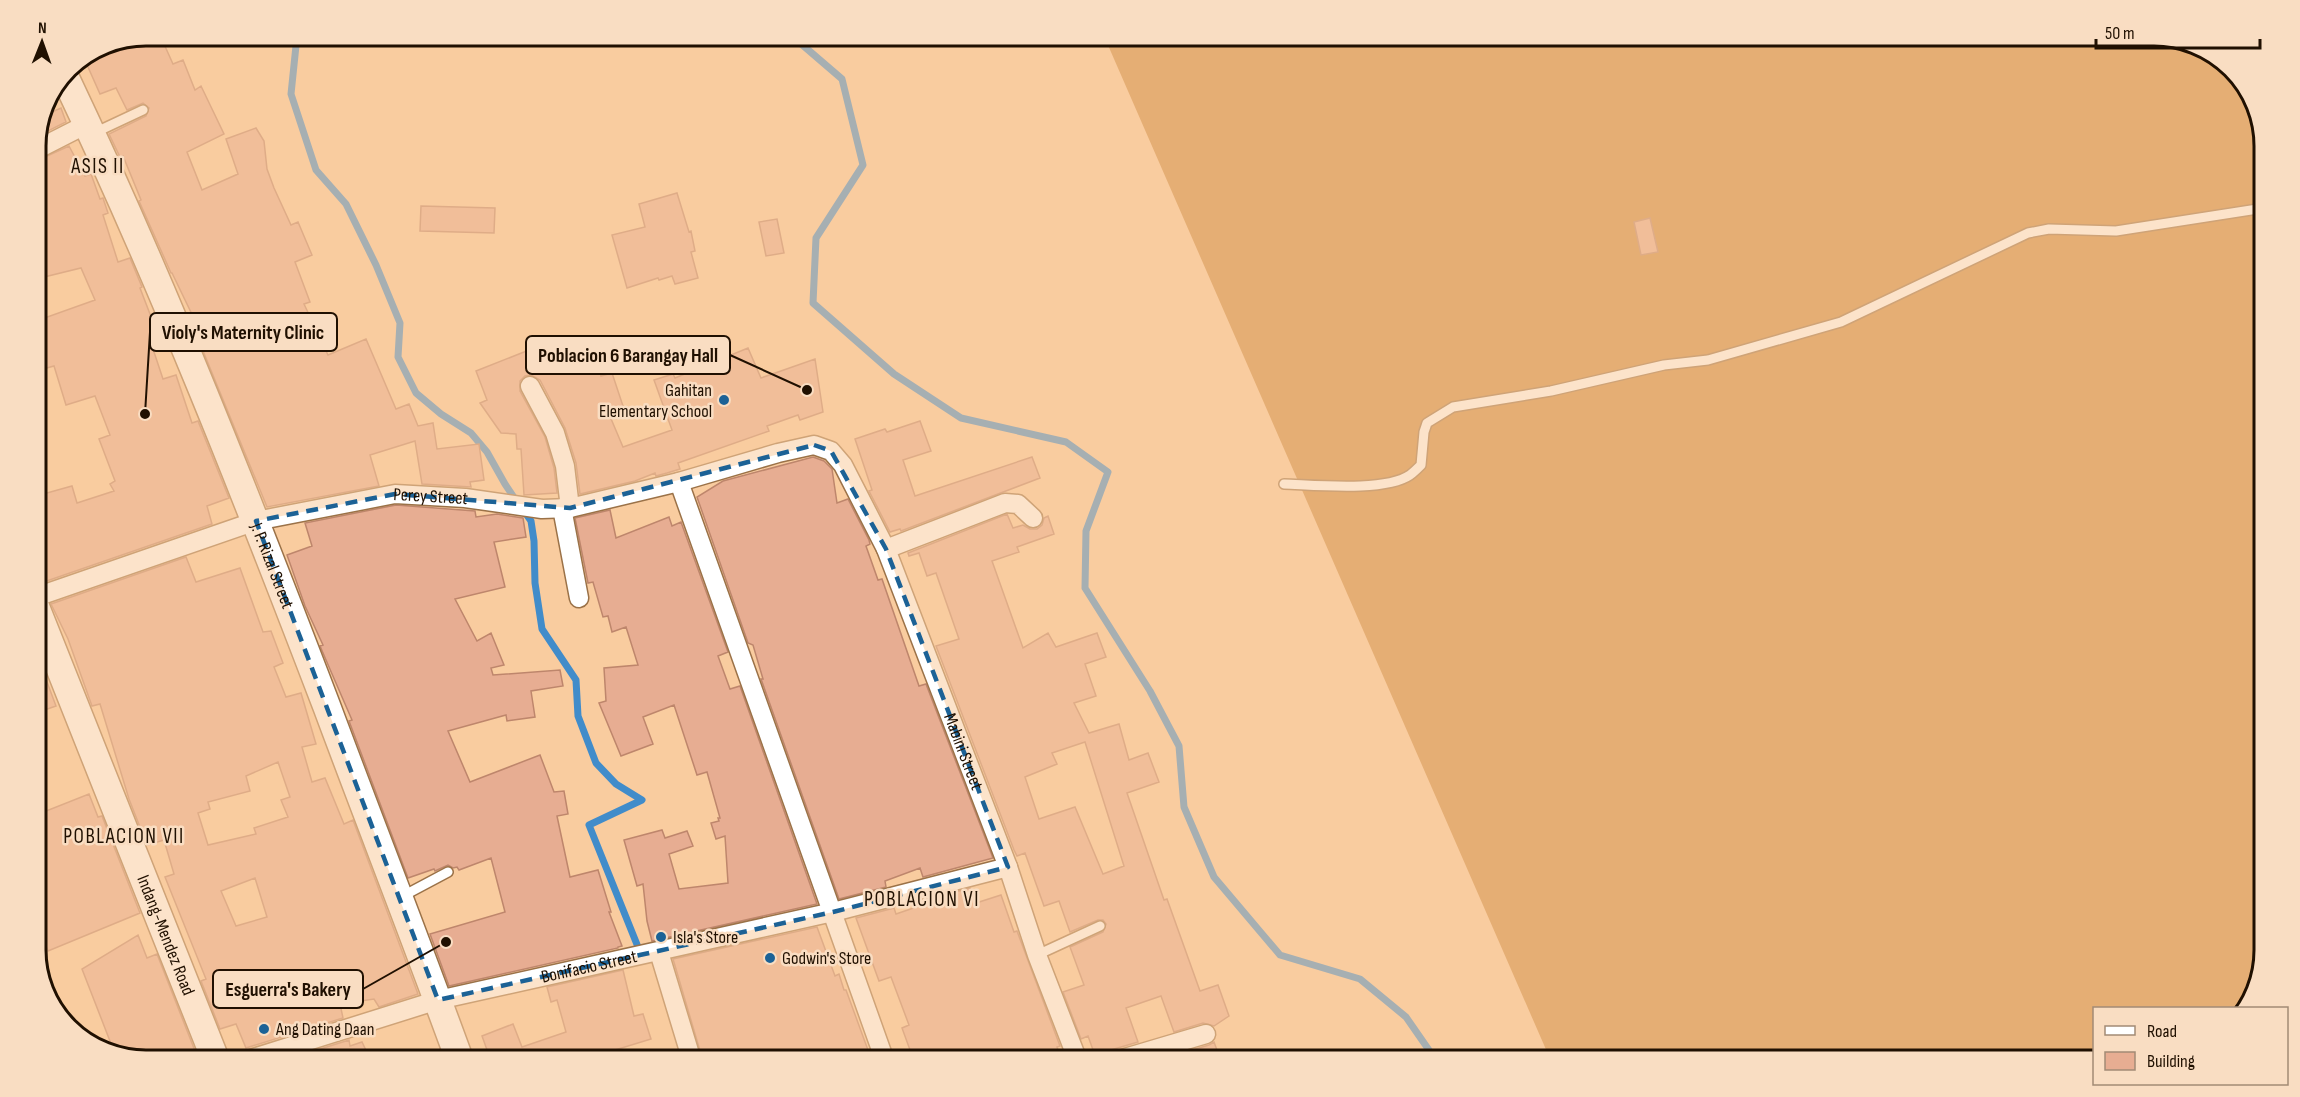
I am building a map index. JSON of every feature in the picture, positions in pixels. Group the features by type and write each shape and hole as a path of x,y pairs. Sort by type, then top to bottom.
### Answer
{"main road":[{"name":"J. P. Rizal Street","path":"68,85 89,129 183,345 256,520 456,1051"},
{"name":"Indang-Mendez Road","path":"47,636 212,1051"}],"street":[{"path":"47,146 89,129"},
{"path":"531,386 555,433 565,466 566,508 579,598"},
{"name":"Perey Street","path":"47,593 256,520 395,494 465,498 542,509 566,508 679,482 778,453 814,445 831,451"},
{"name":"Mabini Street","path":"831,451 843,465 886,549 1008,867 1037,955 1074,1051"},
{"path":"679,482 881,1051"},
{"path":"886,549 1005,503 1018,504 1033,518"},
{"name":"Bonifacio Street","path":"280,1051 438,1000 832,912 1008,867"},
{"path":"659,952 689,1051"},
{"path":"1149,1051 1206,1034"}],"lane":[{"path":"89,129 142,110"},
{"path":"1284,484 1347,486 1391,482 1410,475 1421,465 1427,423 1453,407 1551,391 1664,365 1708,360 1842,322 2028,233 2049,229 2116,231 2253,210"},
{"path":"183,345 213,336 244,340"},
{"path":"399,898 448,872"},
{"path":"1037,955 1100,926"}],"highlighted area":[{"path":"814,445 831,451 886,549 1008,867 833,912 438,1000 256,521 395,494 570,508"}],"shaded area":[{"path":"1108,46 2153,46 2173,48 2192,54 2214,67 2233,86 2240,97 2252,127 2253,140 2254,950 2252,970 2240,1000 2235,1007 2093,1007 2093,1051 1547,1051"}],"building":[{"path":"165,46 173,64 183,60 195,90 201,86 224,134 187,152 202,190 238,174 226,139 256,128 264,141 267,169 274,188 291,225 298,222 312,255 295,262 310,302 304,304 328,355 366,339 396,409 409,404 418,426 433,423 437,449 479,444 484,480 470,482 471,487 422,484 415,441 370,455 379,486 267,507 201,346 214,343 246,346 250,344 250,338 245,333 214,329 201,333 139,201 141,200 123,156 120,157 109,134 146,116 149,108 143,103 127,110 116,88 100,94 87,66 108,54 127,48"},
{"path":"61,108 66,122 48,131 50,121 54,111"},
{"path":"69,146 85,176 91,174 108,213 103,215 118,262 130,258 142,287 140,288 160,340 151,343 163,379 176,375 192,423 198,421 229,498 207,506 212,524 47,581 47,493 72,486 77,503 114,491 110,484 115,481 99,439 110,435 95,396 66,405 54,366 47,368 47,317 95,300 81,268 47,276 47,156"},
{"path":"677,193 689,232 691,231 695,251 691,252 698,278 675,284 672,276 627,288 612,235 645,227 639,204"},
{"path":"421,206 495,208 494,233 420,231"},
{"path":"1650,218 1658,252 1641,255 1634,222"},
{"path":"777,219 784,253 766,256 759,222"},
{"path":"555,336 567,359 594,351 601,376 612,373 624,409 609,414 623,447 672,430 654,380 673,374 675,378 748,348 761,378 815,359 823,412 800,420 798,415 767,426 769,431 678,463 680,469 656,476 655,473 635,481 580,494 576,463 565,428 540,380 531,375 525,376 520,381 520,391 545,437 554,468 557,493 524,495 521,449 517,449 516,434 501,433 480,403 487,400 476,371 524,352"},
{"path":"920,421 931,451 903,460 915,496 1032,457 1040,478 901,531 900,529 890,532 869,491 872,490 855,439"},
{"path":"813,457 824,461 832,469 837,503 848,499 869,540 870,544 866,546 878,580 882,579 919,686 926,684 993,858 923,877 920,868 885,881 886,887 839,899 761,679 763,679 753,645 748,643 697,497 723,481"},
{"path":"396,505 475,511 476,517 497,514 523,518 526,537 494,542 505,587 455,599 477,641 491,633 504,665 491,668 493,675 560,670 563,686 531,691 535,717 507,721 506,715 448,731 470,782 540,755 554,792 564,791 568,814 557,816 570,877 598,870 611,912 609,912 622,946 449,986 430,934 505,912 491,858 459,870 457,867 453,868 448,865 408,878 349,721 352,720 320,646 323,645 305,606 287,555 312,546 305,523"},
{"path":"610,510 616,538 669,517 672,526 681,522 728,652 718,656 730,689 740,686 817,904 652,941 647,921 643,884 637,886 624,840 662,830 665,838 687,831 693,846 669,854 679,889 728,883 725,836 716,839 711,823 719,821 718,818 720,818 707,772 697,775 674,705 643,717 653,744 621,756 599,703 606,701 604,668 638,665 626,627 612,632 608,616 603,617 593,582 588,583 575,518"},
{"path":"1007,514 1013,528 1023,525 1030,529 1037,529 1048,516 1054,534 1017,547 1019,552 992,561 1023,648 1048,633 1056,647 1097,633 1106,657 1085,664 1096,696 1074,703 1089,733 1119,724 1129,760 1148,753 1159,782 1127,793 1164,900 1167,899 1200,991 1218,985 1229,1016 1214,1026 1203,1023 1174,1032 1161,996 1126,1008 1138,1042 1110,1051 1093,1051 1088,1036 1081,1039 1063,992 1084,985 1070,947 1103,932 1106,924 1103,920 1098,920 1070,932 1059,901 1044,906 1025,853 1017,856 936,646 959,639 936,573 927,576 919,553 909,556 908,553","holes":["1085,742 1124,866 1103,874 1075,807 1039,819 1025,777 1057,764 1052,753"]},
{"path":"186,557 196,582 240,568 263,632 271,631 283,663 274,667 286,697 301,693 316,744 302,747 312,782 325,778 344,824 353,820 418,994 379,1007 374,999 340,1004 343,1018 246,1048 236,1024 220,1029 201,981 206,979 165,877 174,874 164,840 147,845 129,799 100,704 92,706 68,639 51,604","holes":["278,762 290,797 281,800 288,817 254,828 256,834 208,845 198,813 210,809 208,802 250,791 246,776","255,878 267,917 236,926 221,891"]},
{"path":"47,682 56,706 47,709"},
{"path":"89,794 98,817 102,816 140,913 48,951 47,949 47,811"},
{"path":"970,888 976,903 1001,895 1014,932 1017,931 1060,1046 1057,1047 1058,1051 910,1051 902,1028 909,1025 891,977 879,981 856,918 894,908 896,914 931,902 930,899"},
{"path":"817,927 835,976 839,974 844,990 846,990 868,1051 700,1051 673,959"},
{"path":"138,935 147,958 157,954 195,1051 147,1051 127,1049 111,1044 82,969"},
{"path":"623,970 634,1016 643,1014 651,1039 615,1051 487,1051 482,1036 513,1024 522,1047 566,1032 557,1000 551,1002 547,987"},
{"path":"349,1040 350,1046 362,1042 366,1051 314,1051"},
{"path":"1214,1042 1217,1051 1189,1051"}],"waterway":[{"path":"296,46 291,94 316,170 346,204 376,265 400,323 398,357 416,393 441,414 471,433 487,452 517,502"},
{"path":"804,46 842,79 863,165 816,238 813,303 894,374 961,418 1066,442 1108,472 1086,531 1085,588 1150,691 1179,746 1184,807 1214,877 1280,955 1360,979 1406,1017 1430,1051"},
{"path":"524,511 531,521 535,583 542,629 576,680 578,716 596,763 616,784 642,800 589,825 638,947"}],"place":[{"name":"Poblacion 6 Barangay Hall","path":"807,390"},
{"name":"Gahitan Elementary School","path":"724,400"},
{"name":"Violy's Maternity Clinic","path":"145,414"},
{"name":"Isla's Store","path":"661,937"},
{"name":"Esguerra's Bakery","path":"446,942"},
{"name":"Godwin's Store","path":"770,958"},
{"name":"Ang Dating Daan","path":"264,1029"}],"district":[{"name":"ASIS II","path":"98,166"},
{"name":"POBLACION VII","path":"124,836"},
{"name":"POBLACION VI","path":"922,899"}]}
